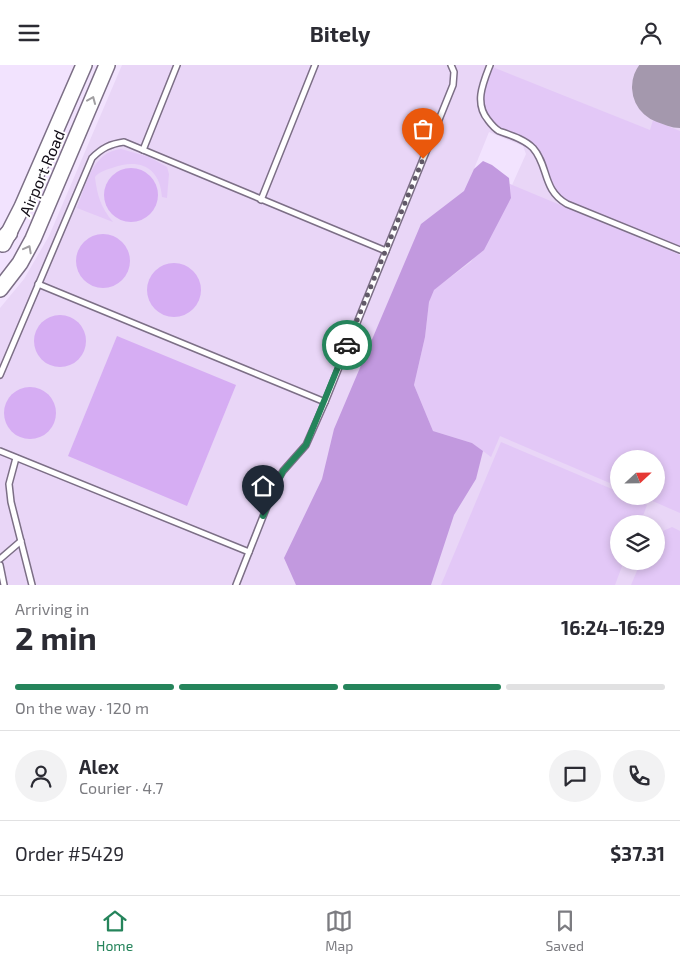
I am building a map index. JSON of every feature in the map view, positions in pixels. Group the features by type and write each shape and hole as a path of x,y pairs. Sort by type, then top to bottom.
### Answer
{"street":[{"name":"Airport Road","path":"0,249 25,200 84,65"},
{"name":"Airport Road","path":"0,289 20,263 33,239 107,65"}],"lane":[{"path":"143,150 177,65"},
{"path":"261,200 315,65"},
{"path":"236,585 277,481 283,471 306,445 325,402 453,85 454,72 451,65"},
{"path":"490,65 482,89 480,108 495,129 523,140 533,149 556,196 566,204 680,250"},
{"path":"0,375 92,157 100,150 112,144 124,143 143,150 386,251"},
{"path":"38,284 325,402"},
{"path":"0,451 249,551"},
{"path":"16,458 9,484 11,503 32,585"},
{"path":"0,559 21,541"},
{"path":"0,565 4,585"}],"shaded area":[{"path":"122,65 680,65 680,585 0,585 0,308 24,279 49,236","holes":["489,132 523,146 526,154 512,185 474,169"]},
{"path":"490,66 650,130 653,120 680,131 680,250 560,200 533,149 495,129 485,117 480,96"},
{"path":"121,149 149,157 167,167 169,174 167,198 162,197 157,178 152,172 146,167 130,164 105,170 95,177 100,201 105,212 113,222 77,208 91,171 103,156 111,151"},
{"path":"483,161 492,165 509,178 511,198 484,250 434,290 429,302 425,337 414,385 433,431 472,443 483,451 476,479 454,515 431,585 296,585 284,558 322,479 334,429 421,224 464,191 474,169"},
{"path":"126,168 136,168 146,172 154,180 158,195 154,210 146,218 136,222 126,222 116,218 108,210 104,200 104,190 108,180 116,172"},
{"path":"510,184 680,255 680,513 662,505 665,505 665,450 610,450 610,483 500,436 491,457 472,443 433,431 414,385 425,337 429,302 433,290 471,262 511,198"},
{"path":"98,234 108,234 118,238 126,246 130,261 126,276 118,284 108,288 98,288 88,284 80,276 76,266 76,256 80,246 88,238"},
{"path":"169,263 179,263 189,267 197,275 201,290 197,305 189,313 179,317 169,317 159,313 151,305 147,295 147,285 151,275 159,267"},
{"path":"55,315 65,315 74,319 82,327 86,341 82,355 74,363 65,367 55,367 46,363 38,355 34,346 34,336 38,327 46,319"},
{"path":"117,336 236,385 187,506 68,456"},
{"path":"25,387 35,387 44,391 52,399 56,413 52,427 44,435 35,439 25,439 16,435 8,427 4,418 4,408 8,399 16,391"},
{"path":"501,442 610,488 610,505 647,505 643,515 610,515 610,570 621,570 615,585 441,585"},
{"path":"672,527 680,531 680,585 631,585 637,570 665,570 665,530"}],"runway":[{"path":"669,87 680,91"}],"way so far":[{"path":"347,345 423,159"}],"route":[{"path":"263,516 283,471 306,445 347,345"}]}
